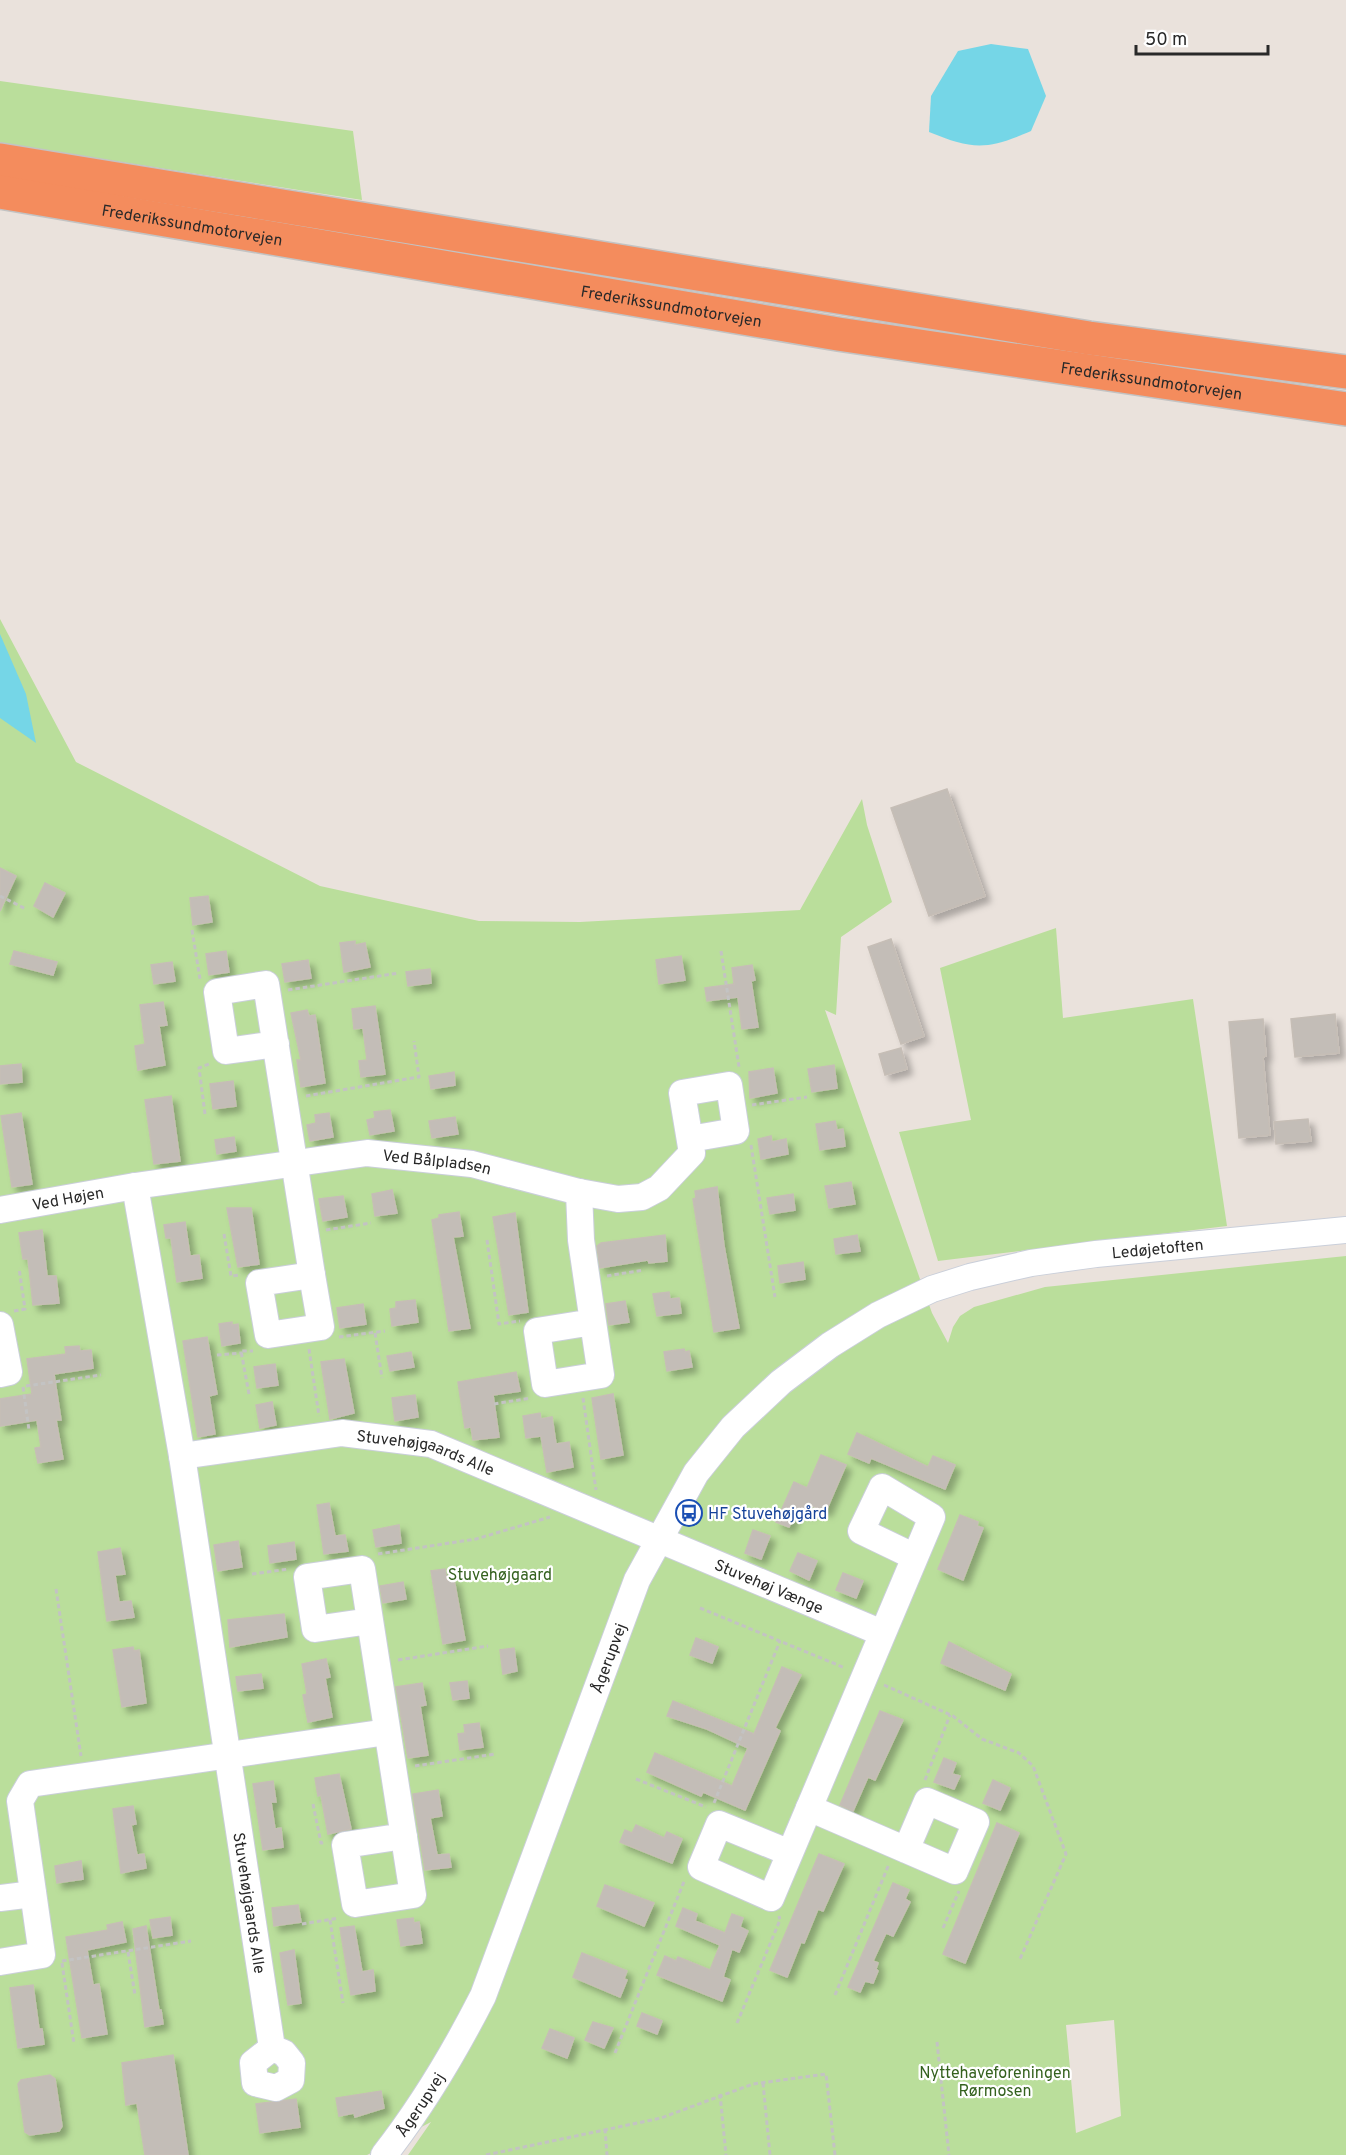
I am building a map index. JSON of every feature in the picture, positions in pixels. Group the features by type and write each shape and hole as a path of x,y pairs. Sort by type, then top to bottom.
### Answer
{"highway":[{"name":"Frederikssundmotorvejen","path":"0,160 1089,338 1346,372"},
{"name":"Frederikssundmotorvejen","path":"0,192 838,334 1342,409"}],"street":[{"path":"276,1044 226,1051 217,992 266,984 268,993 306,1233 312,1275 312,1328 267,1335 259,1284 312,1275"},
{"name":"Ved Bålpladsen","path":"135,1186 294,1161 367,1153 472,1164 579,1192 618,1199 642,1197 659,1188 692,1153 682,1093 729,1085 733,1108"},
{"path":"690,1139 736,1131 733,1108"},
{"name":"Ved Højen","path":"0,1210 135,1186"},
{"name":"Stuvehøjgaards Alle","path":"135,1186 182,1456 272,2048"},
{"path":"579,1192 581,1240 601,1375 545,1384 537,1331 593,1322"},
{"name":"Ledøjetoften","path":"970,1277 1031,1263 1096,1254 1346,1230"},
{"name":"Ågerupvej","path":"384,2155 412,2119 454,2053 483,1996 637,1580 657,1540 696,1473 734,1427 781,1382 830,1345 878,1315 932,1289 970,1277"},
{"path":"1,1328 11,1378"},
{"name":"Stuvehøjgaards Alle","path":"182,1456 342,1434 431,1444 657,1540"},
{"name":"Stuvehøj Vænge","path":"657,1540 882,1633"},
{"path":"789,1853 719,1824 700,1867 771,1898 915,1557"},
{"path":"370,1621 315,1629 306,1577 362,1569 370,1621 376,1664 404,1836 413,1894 355,1904 345,1845 404,1836"},
{"path":"0,1962 52,1958 33,1894 20,1801 30,1784 387,1732"},
{"path":"808,1808 901,1848 955,1871 976,1822 927,1801 901,1848"},
{"path":"0,1898 33,1894"}],"path":[{"path":"0,896 26,909"},
{"path":"192,930 201,983 217,994"},
{"path":"268,993 399,973"},
{"path":"285,1099 419,1077 414,1041"},
{"path":"205,1114 199,1068 216,1062 226,1051"},
{"path":"733,1108 807,1097"},
{"path":"306,1233 371,1223"},
{"path":"224,1234 231,1276 244,1275 259,1284"},
{"path":"487,1240 499,1324 527,1320 537,1331"},
{"path":"1,1328 12,1311 25,1309 19,1268"},
{"path":"587,1279 644,1270"},
{"path":"312,1328 330,1338 385,1331"},
{"path":"312,1328 322,1436"},
{"path":"375,1332 382,1378"},
{"path":"217,1355 255,1351 272,1334"},
{"path":"242,1353 249,1394"},
{"path":"29,1430 11,1378 101,1375"},
{"path":"362,1569 370,1556 379,1553 476,1539 590,1512 580,1379"},
{"path":"494,1404 532,1398 545,1384"},
{"path":"252,1574 292,1569 306,1577"},
{"path":"56,1589 84,1776"},
{"path":"700,1608 864,1676 950,1715 982,1739 1019,1753 1033,1766 1066,1854 1020,1959"},
{"path":"636,1779 713,1810 712,1807 780,1641"},
{"path":"376,1664 488,1646"},
{"path":"927,1801 923,1785 950,1715"},
{"path":"393,1769 496,1754"},
{"path":"313,1804 321,1843 336,1842 346,1850"},
{"path":"835,1995 901,1848"},
{"path":"615,2053 686,1876 700,1867"},
{"path":"944,1928 961,1885 955,1871"},
{"path":"737,2023 780,1920 771,1898"},
{"path":"302,1924 358,1916 357,1903"},
{"path":"330,1920 343,2003"},
{"path":"74,2044 52,1958 128,1951 191,1941"},
{"path":"128,1951 135,1995"},
{"path":"937,2042 949,2155"},
{"path":"487,2155 661,2118 720,2094 763,2083 826,2074 835,2155"},
{"path":"763,2083 770,2155"},
{"path":"720,2094 726,2155"},
{"path":"605,2129 607,2155"}],"green space":[{"path":"0,81 353,131 362,200 0,143"},
{"name":"Stuvehøjgaard","path":"0,619 76,762 320,886 479,921 580,922 800,910 862,799 867,825 892,902 841,937 836,1015 825,1010 932,1313 948,1343 953,1327 960,1316 974,1307 1045,1287 1346,1256 1346,2155 408,2155 431,2122 367,2155 0,2155","holes":["1114,2020 1121,2116 1076,2133 1066,2025"]},
{"path":"1056,928 1063,1018 1193,999 1227,1226 938,1261 899,1132 971,1120 940,968"}],"water":[{"path":"991,44 1028,49 1046,96 1031,131 1003,142 980,145 957,142 929,132 931,96 958,51"},
{"path":"0,634 26,694 36,743 0,718"}],"building":[{"path":"947,789 985,896 929,916 891,808"},
{"path":"0,868 16,876 0,911"},
{"path":"45,883 65,893 53,917 34,906"},
{"path":"208,896 212,922 193,925 190,898"},
{"path":"891,939 924,1036 901,1044 868,947"},
{"path":"355,941 355,945 365,943 370,967 344,972 340,943"},
{"path":"14,951 57,962 53,975 10,964"},
{"path":"226,951 229,972 209,975 206,954"},
{"path":"681,956 685,980 659,984 656,960"},
{"path":"308,960 311,978 285,982 282,964"},
{"path":"172,962 175,981 154,984 151,965"},
{"path":"752,965 755,980 751,981 758,1027 742,1029 738,997 707,1001 705,988 734,984 732,968"},
{"path":"430,969 431,983 408,986 406,972"},
{"path":"163,1002 167,1025 159,1026 165,1065 138,1070 135,1046 145,1044 140,1005"},
{"path":"375,1006 385,1074 361,1077 359,1061 367,1060 363,1028 354,1029 352,1009"},
{"path":"307,1010 309,1016 315,1015 325,1083 301,1087 297,1060 301,1060 291,1013"},
{"path":"1335,1014 1339,1053 1295,1057 1291,1019"},
{"path":"1263,1019 1266,1056 1263,1057 1270,1135 1239,1138 1229,1022"},
{"path":"901,1048 907,1069 885,1075 879,1054"},
{"path":"21,1064 22,1082 0,1084 0,1066"},
{"path":"834,1065 837,1088 812,1092 808,1069"},
{"path":"773,1068 777,1093 750,1098 749,1072"},
{"path":"454,1072 455,1085 431,1089 429,1076"},
{"path":"233,1081 236,1106 213,1109 210,1084"},
{"path":"171,1096 180,1161 154,1164 145,1100"},
{"path":"390,1110 394,1131 370,1135 367,1120 375,1118 374,1112"},
{"path":"21,1113 32,1184 12,1187 1,1116"},
{"path":"329,1113 333,1137 310,1141 307,1125 316,1123 315,1115"},
{"path":"455,1117 458,1134 432,1138 429,1121"},
{"path":"1308,1119 1311,1141 1276,1144 1274,1122"},
{"path":"835,1121 837,1130 843,1129 845,1146 820,1150 816,1124"},
{"path":"771,1136 772,1142 786,1139 788,1154 761,1159 758,1139"},
{"path":"234,1137 236,1151 217,1154 215,1140"},
{"path":"851,1182 855,1204 829,1208 825,1186"},
{"path":"717,1187 724,1246 739,1328 714,1332 693,1199 696,1198 695,1191"},
{"path":"392,1190 397,1213 375,1216 372,1194"},
{"path":"793,1194 795,1210 770,1214 767,1198"},
{"path":"343,1196 347,1217 323,1221 319,1199"},
{"path":"227,1208 251,1208 259,1264 238,1267"},
{"path":"459,1212 463,1236 453,1237 470,1328 449,1331 432,1220 439,1218 439,1215"},
{"path":"515,1213 528,1312 509,1315 493,1217"},
{"path":"185,1222 190,1256 199,1255 202,1278 177,1282 171,1238 166,1238 164,1225"},
{"path":"42,1230 47,1276 56,1276 59,1303 33,1305 28,1259 23,1259 19,1233"},
{"path":"665,1235 667,1261 649,1263 648,1260 600,1268 597,1246 601,1243"},
{"path":"857,1235 860,1251 836,1254 834,1239"},
{"path":"803,1262 805,1279 780,1283 778,1266"},
{"path":"669,1292 670,1299 679,1298 681,1313 657,1316 653,1294"},
{"path":"415,1300 418,1322 392,1326 390,1309 396,1308 396,1302"},
{"path":"625,1301 629,1322 609,1325 606,1304"},
{"path":"363,1304 366,1324 340,1328 337,1308"},
{"path":"232,1322 232,1325 238,1324 240,1343 222,1346 219,1324"},
{"path":"207,1337 217,1394 209,1396 215,1434 198,1437 183,1341"},
{"path":"79,1346 80,1351 91,1350 93,1368 54,1374 61,1420 56,1420 63,1459 38,1463 35,1448 41,1447 37,1420 0,1426 0,1399 32,1394 27,1359 66,1354 65,1347"},
{"path":"684,1349 685,1352 689,1351 692,1367 667,1371 664,1352"},
{"path":"411,1352 414,1367 390,1371 387,1356"},
{"path":"344,1359 354,1413 330,1419 321,1362"},
{"path":"275,1364 278,1385 257,1388 254,1367"},
{"path":"516,1372 520,1391 493,1395 499,1437 473,1440 471,1427 465,1428 458,1382"},
{"path":"613,1394 623,1455 601,1459 592,1398"},
{"path":"415,1395 418,1417 395,1421 392,1398"},
{"path":"272,1402 276,1425 260,1428 256,1405"},
{"path":"540,1413 541,1419 552,1417 556,1444 569,1442 573,1467 547,1472 541,1436 526,1438 523,1416"},
{"path":"857,1433 928,1467 933,1456 955,1465 945,1489 871,1458 869,1463 848,1454"},
{"path":"821,1455 846,1465 826,1511 812,1506 809,1512 796,1510 789,1527 776,1522 794,1482 807,1488"},
{"path":"329,1503 335,1536 345,1535 348,1551 324,1554 317,1505"},
{"path":"960,1515 978,1522 977,1526 983,1528 963,1580 938,1569"},
{"path":"399,1525 401,1543 376,1547 373,1530"},
{"path":"753,1530 770,1536 761,1559 745,1553"},
{"path":"238,1541 242,1567 218,1571 214,1545"},
{"path":"294,1542 296,1559 270,1563 268,1546"},
{"path":"120,1548 125,1574 115,1575 119,1602 131,1601 134,1617 107,1621 98,1552"},
{"path":"798,1553 817,1561 809,1580 790,1571"},
{"path":"445,1569 447,1580 454,1579 465,1640 443,1644 431,1571"},
{"path":"843,1573 863,1581 856,1598 836,1590"},
{"path":"403,1582 406,1599 383,1603 380,1586"},
{"path":"284,1614 287,1637 230,1647 228,1620"},
{"path":"696,1638 718,1647 712,1663 690,1655"},
{"path":"949,1642 1011,1674 1005,1690 941,1663"},
{"path":"133,1647 134,1651 139,1650 146,1703 122,1707 113,1650"},
{"path":"514,1648 517,1671 503,1674 500,1650"},
{"path":"326,1659 330,1677 325,1678 332,1717 308,1722 303,1695 307,1694 302,1664"},
{"path":"782,1667 801,1675 775,1728 780,1731 745,1810 703,1792 701,1796 647,1772 655,1753 732,1786 748,1748 707,1729 667,1716 673,1701 754,1734"},
{"path":"261,1674 263,1688 238,1691 236,1677"},
{"path":"467,1681 469,1698 453,1700 450,1683"},
{"path":"422,1683 426,1705 420,1706 428,1755 408,1758 396,1687"},
{"path":"880,1711 903,1720 875,1780 868,1777 853,1811 840,1805"},
{"path":"479,1723 483,1747 460,1750 458,1734 465,1733 464,1725"},
{"path":"944,1758 956,1763 952,1774 960,1776 954,1789 934,1782"},
{"path":"339,1774 351,1829 328,1834 321,1795 318,1796 315,1778"},
{"path":"993,1780 1010,1788 1000,1810 983,1803"},
{"path":"273,1781 276,1802 271,1802 275,1829 281,1828 283,1847 263,1850 253,1784"},
{"path":"438,1790 442,1816 430,1818 437,1855 449,1854 451,1867 425,1870 413,1794"},
{"path":"133,1806 136,1824 131,1825 137,1855 144,1854 146,1868 121,1873 113,1809"},
{"path":"997,1823 1019,1833 965,1963 943,1954"},
{"path":"636,1825 664,1838 667,1832 682,1839 672,1863 620,1842 625,1830 632,1833"},
{"path":"819,1854 844,1864 823,1911 818,1909 804,1943 801,1942 787,1977 770,1970"},
{"path":"81,1861 83,1879 57,1883 55,1866"},
{"path":"893,1883 909,1890 905,1899 910,1902 893,1936 886,1933 873,1961 878,1963 876,1969 878,1971 873,1983 865,1981 860,1992 848,1987"},
{"path":"605,1885 654,1903 644,1926 597,1906"},
{"path":"298,1905 301,1922 274,1926 272,1908"},
{"path":"683,1908 697,1914 695,1921 725,1933 732,1914 743,1918 740,1927 748,1931 739,1952 732,1949 723,1977 730,1980 722,2001 657,1975 665,1956 676,1961 678,1957 710,1970 720,1945 676,1926"},
{"path":"170,1917 172,1935 153,1938 150,1920"},
{"path":"413,1918 414,1923 419,1922 422,1943 401,1946 397,1920"},
{"path":"122,1922 126,1942 87,1950 93,1985 99,1984 107,2034 82,2038 66,1937 108,1930 107,1925"},
{"path":"146,1926 163,2024 145,2027 133,1929"},
{"path":"354,1926 362,1972 373,1970 375,1991 351,1995 340,1928"},
{"path":"294,1950 301,2003 288,2005 280,1953"},
{"path":"582,1953 627,1971 624,1979 627,1980 620,1997 573,1977"},
{"path":"33,1985 39,2029 42,2029 44,2044 18,2048 10,1988"},
{"path":"642,2013 662,2021 657,2034 637,2026"},
{"path":"593,2022 613,2028 604,2048 585,2040"},
{"path":"550,2029 574,2038 567,2058 542,2048"},
{"path":"173,2055 188,2155 145,2155 137,2103 126,2105 122,2063"},
{"path":"50,2075 55,2079 62,2126 59,2131 30,2135 25,2132 18,2084 21,2080"},
{"path":"381,2091 384,2108 355,2117 354,2113 339,2116 336,2098"},
{"path":"296,2099 300,2127 260,2133 256,2104"}],"place":[{"name":"HF Stuvehøjgård","path":"689,1513"}],"park label":[{"name":"Nyttehaveforeningen Rørmosen","path":"995,2081"}]}
